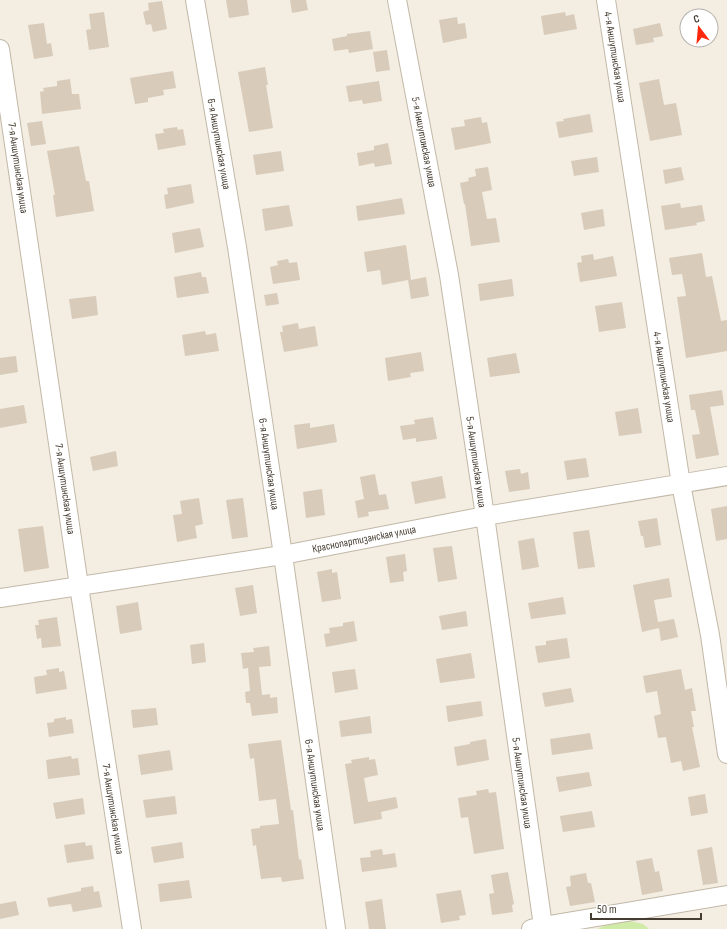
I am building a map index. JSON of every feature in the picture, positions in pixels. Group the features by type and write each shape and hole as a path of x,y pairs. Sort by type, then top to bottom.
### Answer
{"street":[{"name":"6-я Аншутинская улица","path":"195,0 237,246 336,929"},
{"name":"5-я Аншутинская улица","path":"397,0 449,275 484,516 537,927"},
{"name":"4-я Аншутинская улица","path":"606,0 681,484 710,635 727,754"},
{"name":"7-я Аншутинская улица","path":"0,49 79,586 132,929"},
{"name":"Краснопартизанская улица","path":"0,598 283,555 484,516 727,476"},
{"path":"537,927 727,895"}],"green space":[{"path":"630,921 643,924 649,929 598,929 608,925"}],"building":[{"path":"226,0 247,0 249,15 229,18"},
{"path":"290,0 306,0 308,10 292,13"},
{"path":"162,1 167,29 153,32 151,24 146,25 143,12 149,10 148,3"},
{"path":"104,12 109,47 89,50 86,30 91,29 89,14"},
{"path":"565,12 566,16 574,14 577,29 544,35 541,16"},
{"path":"457,17 458,24 465,23 467,38 443,43 439,20"},
{"path":"44,23 47,44 51,43 53,56 34,59 28,25"},
{"path":"660,23 663,36 653,38 654,42 636,45 633,29"},
{"path":"370,31 373,49 349,53 348,49 334,51 332,39 347,36 347,34"},
{"path":"387,50 390,70 376,72 373,52"},
{"path":"265,67 268,85 266,85 273,128 249,132 238,72"},
{"path":"173,71 176,88 163,90 164,95 148,98 148,102 135,104 130,78"},
{"path":"70,79 72,94 79,94 81,109 42,114 40,92 44,91 43,88 57,86 57,81"},
{"path":"659,79 664,105 676,103 682,135 650,141 639,83"},
{"path":"379,81 382,101 363,104 362,100 349,102 346,86"},
{"path":"590,114 593,132 559,138 556,122 564,121 563,119"},
{"path":"481,117 482,123 487,122 491,143 455,150 451,128 465,126 464,120"},
{"path":"42,121 46,144 31,146 27,123"},
{"path":"177,127 178,130 183,129 186,145 158,150 155,134 164,133 163,129"},
{"path":"388,143 392,164 375,167 374,163 359,166 357,153 374,150 374,146"},
{"path":"79,146 86,181 89,181 94,211 56,217 53,195 55,195 47,151"},
{"path":"281,151 284,171 256,175 253,155"},
{"path":"597,157 599,172 574,176 571,161"},
{"path":"488,167 492,190 482,192 487,219 496,218 500,242 471,246 465,204 460,183 469,181 468,178 476,176 475,169"},
{"path":"681,167 684,180 665,184 663,170"},
{"path":"191,184 194,203 166,209 164,195 168,194 167,188"},
{"path":"402,198 405,214 358,221 356,206"},
{"path":"680,203 681,208 702,205 705,221 696,223 697,225 665,230 661,206"},
{"path":"289,205 293,226 265,231 262,209"},
{"path":"603,209 605,226 584,230 581,213"},
{"path":"200,228 204,247 175,253 172,233"},
{"path":"406,245 411,280 426,277 429,296 411,299 408,280 382,285 380,270 367,272 364,252"},
{"path":"702,253 706,277 712,276 721,321 727,320 727,351 686,358 677,297 686,296 682,274 672,275 669,258"},
{"path":"593,254 594,260 613,256 617,276 580,282 577,263 582,262 581,256"},
{"path":"288,259 289,263 297,262 300,280 273,284 270,267 278,265 277,261"},
{"path":"201,272 202,277 206,277 209,293 177,298 174,277"},
{"path":"512,279 514,296 480,301 478,284"},
{"path":"277,293 279,304 266,306 264,295"},
{"path":"96,296 98,315 72,319 69,299"},
{"path":"622,302 626,328 599,332 595,306"},
{"path":"298,323 299,329 315,326 318,346 284,352 280,332 283,332 282,326"},
{"path":"205,331 206,335 216,333 219,351 185,356 182,335"},
{"path":"421,352 424,371 410,373 411,377 388,381 385,358"},
{"path":"516,353 520,373 490,377 487,358"},
{"path":"16,356 18,372 0,375 0,358"},
{"path":"722,390 724,405 710,407 719,455 696,459 692,435 700,434 695,410 691,410 689,395"},
{"path":"24,405 27,423 0,428 0,409"},
{"path":"638,408 642,433 619,436 615,412"},
{"path":"433,417 437,439 416,442 416,438 403,440 400,426 415,424 414,420"},
{"path":"310,423 310,428 334,424 337,442 297,449 294,425"},
{"path":"116,451 118,466 93,471 90,457"},
{"path":"586,458 589,477 567,480 564,461"},
{"path":"520,469 521,474 528,472 530,489 509,492 505,471"},
{"path":"375,474 379,495 386,494 389,509 368,512 369,516 358,518 355,501 364,499 360,477"},
{"path":"442,476 446,498 415,504 411,482"},
{"path":"322,489 325,515 306,518 303,492"},
{"path":"199,498 203,524 195,526 197,538 177,542 173,515 182,514 180,501"},
{"path":"243,498 248,537 232,539 226,500"},
{"path":"727,506 727,539 716,541 711,509"},
{"path":"657,518 661,545 645,548 638,521"},
{"path":"43,526 49,568 24,572 18,529"},
{"path":"589,530 595,567 578,569 573,532"},
{"path":"534,538 539,567 522,570 518,541"},
{"path":"452,546 457,579 438,582 433,548"},
{"path":"405,554 407,571 403,572 404,581 390,583 386,557"},
{"path":"332,569 332,573 337,572 341,599 322,602 317,572"},
{"path":"669,578 672,597 654,600 658,622 674,619 678,637 661,641 659,628 642,632 633,585"},
{"path":"253,585 257,613 240,616 235,588"},
{"path":"563,597 566,614 531,619 528,603"},
{"path":"138,602 142,630 120,634 116,606"},
{"path":"466,611 468,626 442,630 439,616"},
{"path":"57,617 61,646 42,648 41,638 37,639 35,625 39,625 38,620"},
{"path":"354,621 357,641 326,647 324,634 330,633 329,628 343,626 343,623"},
{"path":"567,638 570,658 538,663 535,646 546,645 546,641"},
{"path":"204,643 206,662 192,664 190,645"},
{"path":"269,646 271,666 259,667 262,695 270,694 270,698 277,697 278,713 252,716 250,703 246,703 245,692 250,691 248,668 243,669 241,653 254,652 253,648"},
{"path":"471,653 475,678 440,683 436,659"},
{"path":"59,668 59,672 64,671 67,689 36,694 34,677 47,675 46,670"},
{"path":"355,669 358,689 335,693 332,672"},
{"path":"681,669 685,690 692,688 696,711 691,711 694,727 692,727 700,767 683,771 681,761 671,763 666,737 658,738 654,716 661,714 657,691 646,693 643,676"},
{"path":"571,688 574,702 545,707 542,693"},
{"path":"481,701 483,716 448,722 446,706"},
{"path":"156,708 158,725 133,728 131,710"},
{"path":"370,716 372,733 341,737 339,721"},
{"path":"66,717 66,720 72,719 74,733 49,737 47,723 54,722 54,719"},
{"path":"590,733 593,749 552,755 550,739"},
{"path":"486,739 489,760 457,766 454,747"},
{"path":"281,740 291,810 293,810 299,860 301,859 304,879 282,882 281,877 261,879 256,845 253,846 251,829 260,828 260,826 279,824 276,799 259,801 254,758 250,759 248,744"},
{"path":"170,750 173,770 141,775 138,755"},
{"path":"71,756 72,759 78,758 80,775 48,779 46,760"},
{"path":"369,757 369,760 375,759 378,775 364,778 368,802 396,797 398,808 381,812 382,819 354,824 345,764 352,763 351,760"},
{"path":"589,772 592,786 559,792 556,777"},
{"path":"488,789 489,793 496,792 504,849 474,854 468,817 461,818 458,798 477,795 476,791"},
{"path":"705,794 708,813 691,816 688,797"},
{"path":"175,796 177,814 146,818 143,800"},
{"path":"83,798 85,814 56,819 53,803"},
{"path":"592,811 595,827 563,832 560,816"},
{"path":"85,842 86,846 92,845 94,859 67,863 64,845"},
{"path":"182,842 184,858 154,863 151,847"},
{"path":"712,847 718,883 703,885 697,850"},
{"path":"382,849 383,855 395,853 397,867 362,872 360,858 371,857 370,851"},
{"path":"652,858 655,872 659,871 663,891 642,895 636,861"},
{"path":"508,872 514,904 512,905 513,912 492,915 489,894 494,893 491,875"},
{"path":"586,873 588,883 591,883 595,902 570,906 566,887 571,886 570,876"},
{"path":"189,880 192,898 160,902 158,884"},
{"path":"93,886 94,892 99,891 102,907 73,912 71,904 49,907 47,898 81,891 81,888"},
{"path":"461,890 466,915 459,916 460,920 441,923 436,894"},
{"path":"382,899 386,929 369,929 365,902"},
{"path":"16,901 19,915 0,919 0,904"}]}
